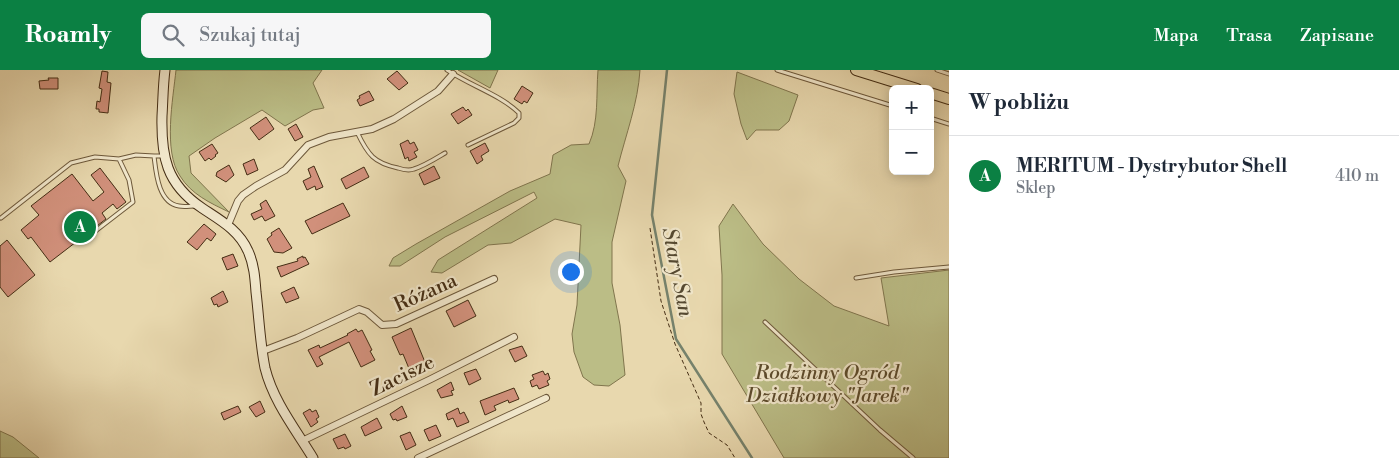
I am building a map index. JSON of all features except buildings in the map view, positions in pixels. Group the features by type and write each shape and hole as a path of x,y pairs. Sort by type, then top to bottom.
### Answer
{"main road":[{"path":"856,70 904,85"},
{"path":"934,94 949,99"}],"street":[{"path":"165,70 159,156 173,181 182,191 228,225 244,244 252,262 262,351 272,387 313,458"},
{"path":"228,225 238,201 244,195 285,170 308,145 329,137 372,129 394,119 438,91 453,74"},
{"name":"Różana","path":"262,351 297,338 359,309 368,312 382,326 396,324 494,279"},
{"name":"Zacisze","path":"302,440 431,380 514,337"},
{"path":"418,458 546,398"}],"lane":[{"path":"447,70 468,83 511,104 519,113 519,118 514,123 468,145"},
{"path":"777,70 889,105"},
{"path":"937,70 949,74"},
{"path":"934,119 949,124"},
{"path":"357,132 363,145 374,160 383,165 413,170 445,154"},
{"path":"2,218 71,163 95,157 119,159 136,156 159,156 157,178 160,189 170,202 178,206 200,206"},
{"path":"86,239 133,202 129,180 119,159"},
{"path":"856,278 949,266"},
{"path":"765,322 880,430 913,458"}],"path":[{"path":"650,228 660,301 675,344 701,403 701,414 709,433 727,445 735,458"}],"green space":[{"path":"176,70 322,70 313,83 324,108 313,110 285,126 262,110 189,156 191,173 229,212 195,193 184,182 175,165 170,139 170,124"},
{"path":"458,70 498,70 490,88"},
{"path":"598,70 640,70 634,106 618,166 626,181 612,242 612,283 620,325 625,375 609,386 594,385 583,377 574,352 572,334 577,305 581,225 555,219 511,243 488,245 442,273 431,272 438,260 537,198 534,192 445,237 400,266 389,266 393,258 416,244 510,191 550,174 553,155 571,145 589,144 596,117"},
{"path":"737,72 798,95 789,121 779,130 756,130 747,140 734,94"},
{"name":"Rodzinny Ogród Działkowy \"Jarek\"","path":"733,204 763,244 799,279 834,306 889,326 881,278 949,270 949,458 784,458 722,354 722,275 719,226"},
{"path":"0,431 13,437 39,458 0,458"}],"waterway":[{"name":"Stary San","path":"667,70 652,215 676,339 752,458"}],"place":[{"name":"MERITUM - Dystrybutor Shell","path":"80,227"}]}
